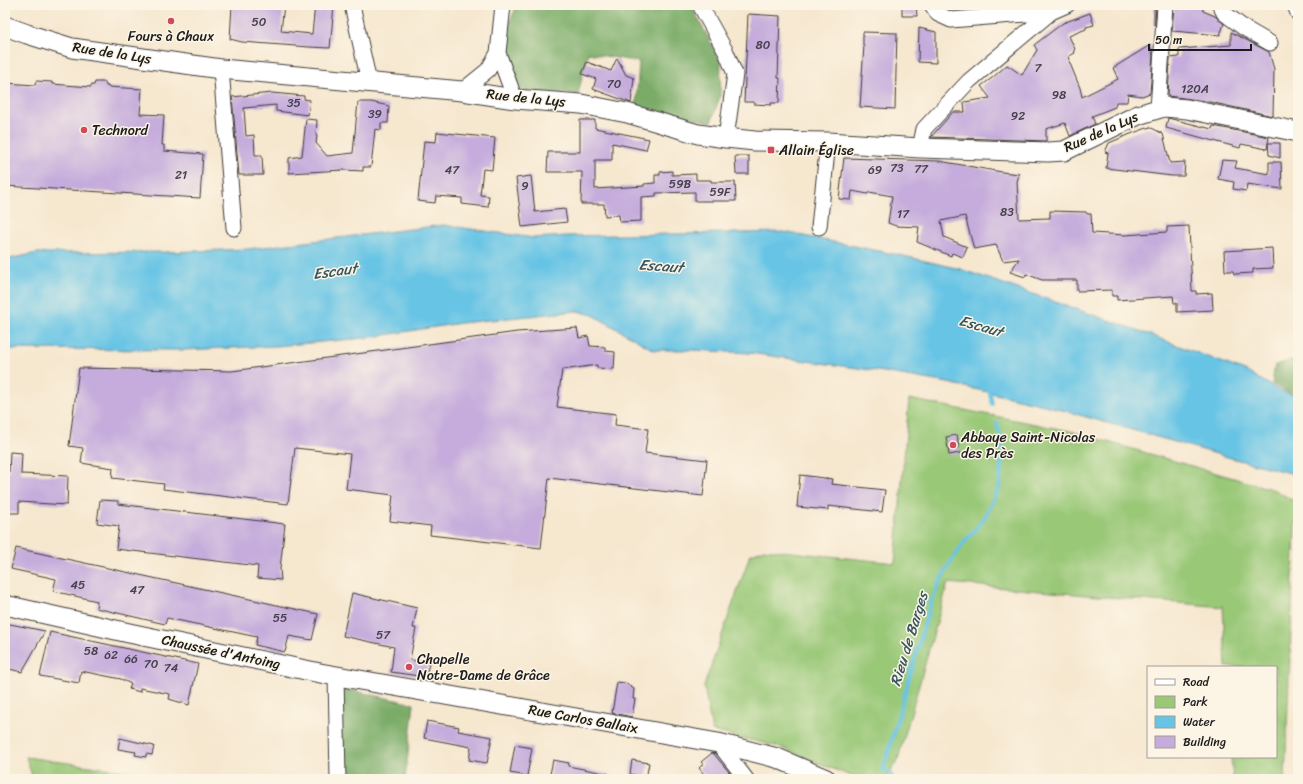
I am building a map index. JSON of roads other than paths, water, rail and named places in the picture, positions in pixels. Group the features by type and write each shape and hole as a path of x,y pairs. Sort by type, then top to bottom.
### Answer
{"main road":[{"name":"Rue de la Lys","path":"5,26 72,48 221,69 462,90 515,99 582,104 627,113 698,134 755,141 828,142 920,148 1048,152 1064,151 1138,115 1164,107 1187,109 1298,132"},
{"name":"Chaussée d'Antoing","path":"5,605 336,675"},
{"name":"Rue Carlos Gallaix","path":"336,675 718,743 777,758 826,779"}],"street":[{"path":"352,5 369,82"},
{"path":"462,90 488,70 498,53 503,5"},
{"path":"700,5 726,52 735,74 726,138"},
{"path":"932,5 938,14 951,20 1051,12"},
{"path":"920,148 924,129 969,81 1051,12 1067,5"},
{"path":"1158,109 1165,5"},
{"path":"1220,5 1224,13 1244,28 1270,43"},
{"path":"1295,5 1298,13"},
{"path":"498,53 515,99"},
{"path":"221,69 234,228"},
{"path":"819,227 828,142"},
{"path":"336,675 338,779"},
{"path":"718,743 746,779"}],"water":[{"name":"Escaut","path":"443,225 534,238 567,236 784,232 904,256 960,269 1137,330 1245,371 1279,390 1298,397 1298,475 1231,458 1044,405 948,383 878,371 750,353 654,350 593,315 577,311 461,323 365,338 277,346 182,350 5,349 5,260 37,253 167,252 248,249"}],"waterway":[{"name":"Rieu de Barges","path":"990,393 992,404"},
{"name":"Rieu de Barges","path":"893,779 890,773 883,770 930,605 941,579 951,562 965,541 984,519 999,488 1003,447 997,423"}],"place":[{"name":"Fours à Chaux","path":"171,21"},
{"name":"Technord","path":"84,130"},
{"name":"Allain Église","path":"771,150"},
{"name":"Abbaye Saint-Nicolas des Près","path":"953,445"},
{"name":"Chapelle Notre-Dame de Grâce","path":"409,667"}]}
